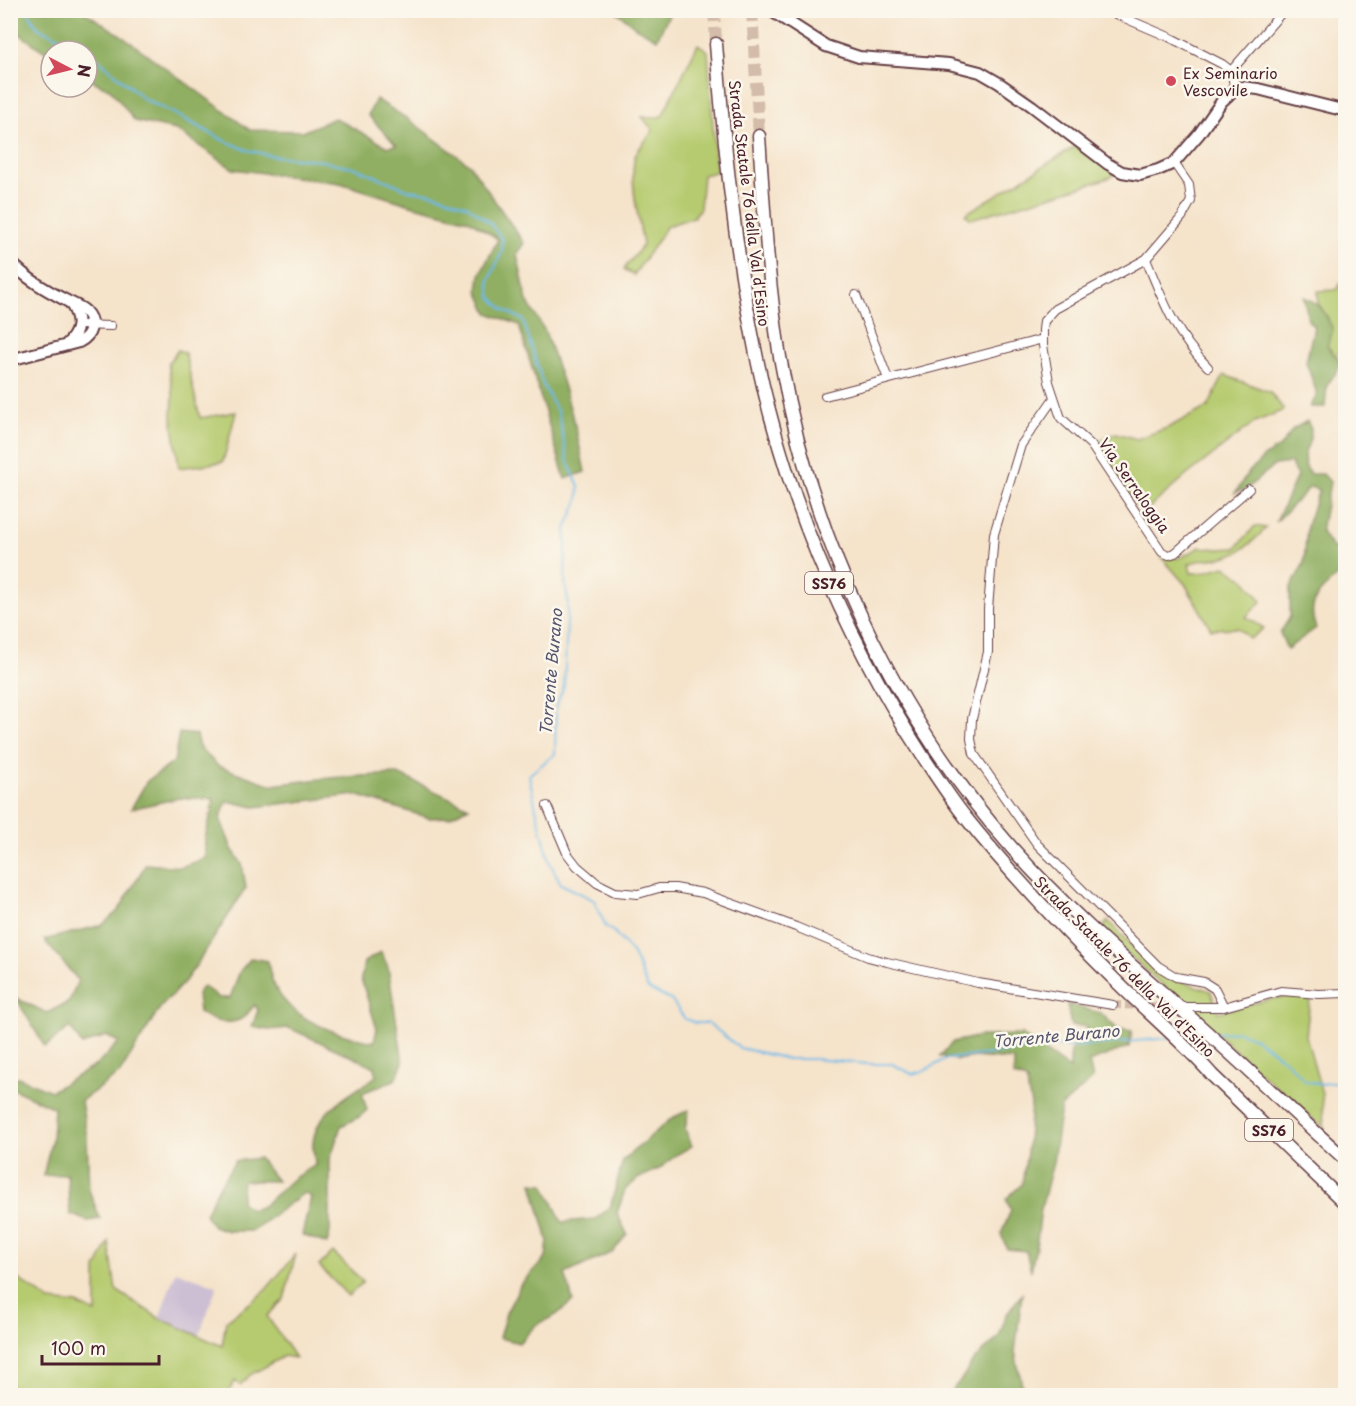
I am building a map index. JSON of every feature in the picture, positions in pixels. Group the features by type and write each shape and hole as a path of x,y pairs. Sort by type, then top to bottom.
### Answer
{"highway":[{"name":"Strada Statale 76 della Val d'Esino","path":"716,44 723,130 740,267 766,400 793,488 825,575 864,658 894,713 965,817 1028,891 1159,1023 1194,1054 1212,1075 1346,1204"},
{"name":"Strada Statale 76 della Val d'Esino","path":"759,136 773,308 781,360 798,437 812,489 839,565 870,636 894,681 934,746 978,807 1045,884 1100,937 1346,1160"}],"main road":[{"path":"770,10 826,46 859,57 949,64 980,72 1032,106 1108,164 1122,172 1140,175 1174,163 1199,134 1222,101 1235,89 1242,87 1346,111"},
{"path":"10,261 28,278 87,313 91,324 87,338 79,342 10,360"},
{"path":"66,345 75,336 79,325 77,313 70,303"}],"street":[{"path":"1106,10 1170,37 1222,64 1231,71 1235,89"},
{"path":"1231,71 1284,10"},
{"name":"Via Serraloggia","path":"1174,163 1190,185 1191,201 1182,218 1146,259 1055,309 1044,321 1043,339 1049,382 1061,418 1091,445 1162,552 1169,555 1175,553 1249,489"},
{"path":"1146,259 1166,309 1181,336 1208,366"},
{"path":"856,295 888,379"},
{"path":"79,325 111,326"},
{"path":"825,396 1043,339"},
{"path":"1054,398 1022,445 994,534 988,609 988,652 972,719 971,739 974,754 1037,844 1158,966 1176,977 1204,982 1215,989 1224,1007"},
{"path":"547,806 567,853 577,866 597,883 615,892 638,894 659,888 675,888 703,893 887,962 978,983 1113,1005"},
{"path":"1184,1007 1224,1007 1281,991 1319,994 1346,993"}],"shaded area":[{"path":"176,1271 217,1286 199,1336 159,1318"}],"green space":[{"path":"11,10 83,11 121,35 250,130 304,131 335,118 388,147 396,145 368,115 376,99 408,119 470,165 524,243 517,254 527,301 545,331 563,384 585,472 565,479 519,325 488,313 478,291 480,275 498,239 469,220 340,183 233,169 176,130 135,121 111,90 99,84 99,39 39,39 39,48 11,28"},
{"path":"616,11 671,11 657,39 635,27"},
{"path":"698,44 708,51 716,172 703,175 700,208 694,217 667,226 634,275 624,269 643,245 635,201 633,166 636,153 653,130 642,117 662,116"},
{"path":"1078,145 1117,172 1111,177 1074,189 971,219 965,214"},
{"path":"1345,278 1345,345 1336,356 1327,346 1328,318 1318,303 1318,291 1336,290"},
{"path":"1304,297 1319,306 1325,314 1333,330 1327,346 1340,361 1338,370 1327,385 1325,407 1310,407 1317,394 1306,362 1314,327 1308,320"},
{"path":"178,350 185,353 200,418 236,412 223,462 179,468 168,363"},
{"path":"1224,375 1270,392 1284,410 1255,422 1188,474 1142,514 1097,446 1100,440 1116,433 1137,439 1167,428 1208,407"},
{"path":"1307,421 1311,428 1311,436 1304,455 1306,467 1310,474 1323,474 1330,482 1321,532 1332,547 1345,551 1345,570 1318,594 1313,609 1316,628 1287,649 1280,633 1290,617 1290,589 1304,563 1307,526 1319,490 1310,487 1276,522 1297,476 1290,463 1275,465 1246,489 1235,493 1249,472 1265,456 1280,447 1293,429"},
{"path":"1255,526 1266,528 1238,552 1189,564 1191,573 1200,573 1225,566 1245,580 1262,601 1246,617 1264,628 1250,639 1238,628 1211,629 1185,584 1162,558 1180,558 1200,547 1236,548"},
{"path":"179,733 196,735 199,747 218,766 272,785 328,778 398,774 469,807 449,817 429,818 356,795 254,807 227,801 220,818 232,849 242,864 246,888 185,981 160,1008 120,1073 81,1101 87,1137 89,1190 100,1219 87,1221 70,1214 67,1174 43,1176 52,1139 54,1108 11,1088 11,1078 18,1077 51,1091 98,1064 119,1042 106,1036 82,1045 70,1027 45,1047 16,998 47,1013 69,1002 78,980 44,940 102,925 119,910 146,864 181,867 205,858 205,839 214,799 179,798 131,809 147,781 174,762"},
{"path":"1108,921 1160,974 1211,991 1218,1012 1276,998 1299,996 1310,998 1306,1036 1322,1094 1324,1127 1101,930"},
{"path":"381,952 388,967 403,1063 395,1080 362,1093 367,1110 341,1126 330,1159 330,1232 327,1244 302,1235 311,1197 304,1193 252,1231 228,1231 213,1226 205,1214 235,1161 259,1158 277,1181 243,1181 241,1202 252,1210 263,1206 294,1178 315,1165 313,1145 316,1130 328,1111 376,1076 375,1067 289,1028 268,1030 252,1027 258,1010 255,1005 243,1018 236,1021 219,1022 209,1018 199,1012 197,994 203,986 219,998 230,998 240,971 251,958 268,961 272,980 279,994 301,1015 329,1030 374,1042 377,1029 361,979 364,962"},
{"path":"1067,1004 1101,1013 1117,1029 1132,1031 1129,1047 1089,1062 1093,1079 1061,1107 1053,1162 1041,1209 1031,1271 1026,1251 1007,1249 1001,1234 1011,1210 1006,1199 1022,1184 1031,1105 1026,1080 1014,1076 1014,1060 975,1057 956,1060 940,1056 953,1042 981,1036 1022,1035 1070,1069 1071,1050 1075,1043 1084,1036 1086,1026 1071,1026"},
{"path":"689,1110 685,1129 692,1146 659,1169 639,1178 625,1190 617,1213 627,1234 613,1252 565,1274 573,1301 556,1315 536,1325 519,1343 499,1338 506,1313 521,1284 546,1258 548,1241 532,1183 544,1184 562,1222 595,1219 610,1208 623,1160 672,1118"},
{"path":"109,1242 116,1290 159,1318 222,1346 226,1321 263,1293 296,1254 284,1299 267,1316 295,1358 284,1356 250,1375 240,1385 235,1381 227,1395 11,1395 11,1274 50,1301 77,1304 96,1313 96,1269"},
{"path":"333,1252 363,1282 348,1296 319,1266"},
{"path":"1022,1294 1015,1352 1024,1395 947,1395 961,1380 973,1361 999,1337 1006,1315"}],"waterway":[{"name":"Torrente Burano","path":"27,10 38,28 88,50 144,99 223,140 247,150 273,156 316,160 353,167 409,190 435,194 468,206 490,223 502,239 502,251 489,281 491,297 503,309 523,320 543,385 558,413 568,463 579,486 578,501 566,529 565,583 568,602 564,686 556,706 555,754 529,775 550,863 561,884 594,900 606,927 614,932 633,954 648,989 671,1000 685,1019 696,1023 708,1023 740,1048 788,1059 892,1064 912,1074 924,1071 946,1059 1000,1053 1039,1045 1070,1047 1169,1038"},
{"name":"Torrente Burano","path":"1217,1033 1238,1031 1248,1035 1284,1060 1305,1081 1320,1084 1346,1081"},
{"name":"Torrente Burano","path":"1181,1037 1202,1035"}],"tunnel":[{"path":"714,10 716,44"},
{"path":"752,10 759,136"},
{"path":"1113,1005 1177,1007"}],"place":[{"name":"Ex Seminario Vescovile","path":"1171,81"}]}
